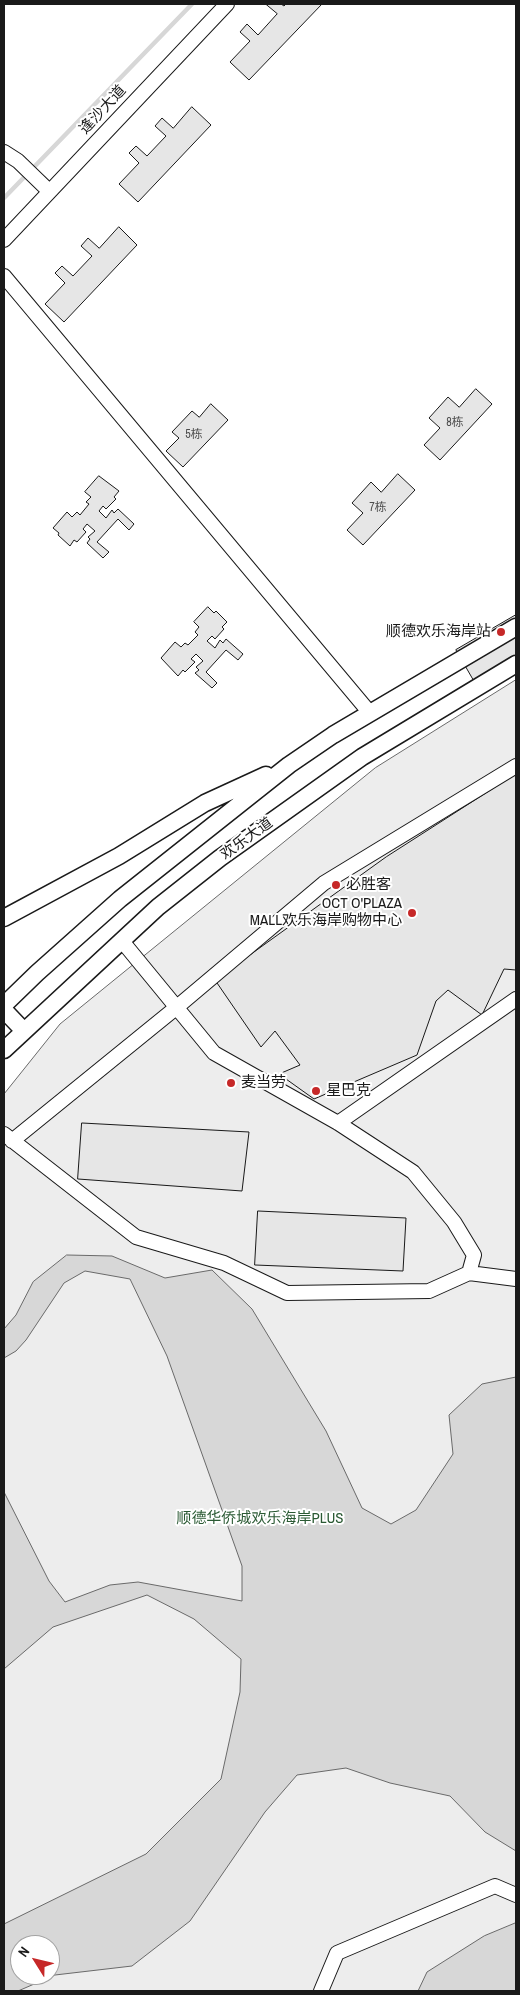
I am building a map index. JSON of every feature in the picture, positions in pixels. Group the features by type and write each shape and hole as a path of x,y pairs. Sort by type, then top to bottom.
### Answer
{"street":[{"name":"逢沙大道","path":"4,240 45,187 227,4"},
{"path":"4,152 18,161 45,187"},
{"path":"4,276 370,713"},
{"name":"欢乐大道","path":"4,1005 36,973 120,899 289,766 370,713 516,627"},
{"name":"欢乐大道","path":"4,1050 158,907 220,858 362,757 516,664"},
{"path":"4,918 119,856 205,802 289,766"},
{"path":"516,766 324,883 176,1007 8,1137 136,1237 224,1263 287,1293 429,1291 469,1273 516,1278"},
{"path":"122,940 214,1053 338,1123 412,1172 454,1222 474,1255 469,1273"},
{"path":"338,1123 516,999"},
{"path":"4,1010 24,1031"},
{"path":"322,1991 337,1953 495,1886 516,1896"}],"shaded area":[{"name":"顺德华侨城欢乐海岸PLUS","path":"516,680 516,1991 4,1991 4,1094 60,1024 375,768"},
{"path":"67,1255 112,1256 165,1278 212,1270 252,1309 326,1431 362,1508 391,1524 416,1510 453,1454 449,1415 482,1384 516,1377 516,1851 485,1832 450,1796 390,1783 346,1768 297,1775 265,1812 190,1921 132,1966 60,1974 60,1935 10,1935 10,1985 32,1985 18,1991 4,1991 4,1924 146,1854 221,1779 240,1692 241,1659 194,1619 147,1595 53,1627 4,1669 4,1492 49,1581 65,1602 110,1585 138,1582 242,1601 242,1566 167,1356 130,1279 85,1271 64,1283 26,1340 16,1351 4,1358 4,1329 16,1315 33,1282"},
{"path":"516,1923 516,1991 418,1991 427,1972 484,1936"}],"building":[{"path":"266,4 281,4 284,6 286,4 322,4 249,80 230,62 250,41 240,32 247,24 258,35 277,14"},
{"path":"192,107 211,125 138,202 119,184 139,163 129,153 136,146 147,156 166,136 155,126 162,118 173,128"},
{"path":"119,227 137,245 64,322 45,304 65,283 55,273 62,266 73,276 92,256 81,246 88,238 99,248"},
{"path":"476,389 492,404 440,460 424,445 440,428 429,418 448,397 459,407"},
{"path":"211,404 228,420 183,467 166,451 179,438 172,432 192,411 199,417"},
{"path":"398,474 415,490 363,545 347,530 363,513 352,503 371,482 381,492"},
{"path":"99,476 119,491 114,497 116,499 106,509 103,506 99,511 106,518 112,510 114,513 118,509 134,524 129,530 118,519 97,542 109,552 103,558 87,543 90,539 88,537 95,531 87,524 83,529 86,532 77,542 74,540 70,546 53,528 67,512 72,517 77,512 80,515 89,504 86,502 91,497 85,492"},
{"path":"208,607 214,613 216,611 227,622 222,627 224,629 215,639 212,636 207,641 215,648 220,640 223,643 226,639 243,654 238,660 226,650 206,672 217,683 212,688 195,673 199,670 196,667 203,661 196,654 191,659 195,662 178,676 161,658 175,642 181,647 185,643 188,645 198,635 195,632 199,627 194,622"},
{"name":"顺德欢乐海岸站","path":"516,615 516,658 475,683 456,650"},
{"name":"OCT O'PLAZA MALL欢乐海岸购物中心","path":"516,774 516,970 504,969 482,1015 448,990 436,1001 417,1055 314,1099 279,1074 300,1065 275,1031 261,1047 215,980 386,857"},
{"path":"82,1123 249,1132 242,1191 78,1179"},
{"path":"258,1211 406,1218 403,1271 255,1265"}],"waterway":[{"path":"4,198 192,4"}],"place":[{"name":"顺德欢乐海岸站","path":"501,632"},
{"name":"必胜客","path":"336,885"},
{"name":"OCT O'PLAZA MALL欢乐海岸购物中心","path":"412,913"},
{"name":"麦当劳","path":"231,1083"},
{"name":"星巴克","path":"316,1091"}]}
